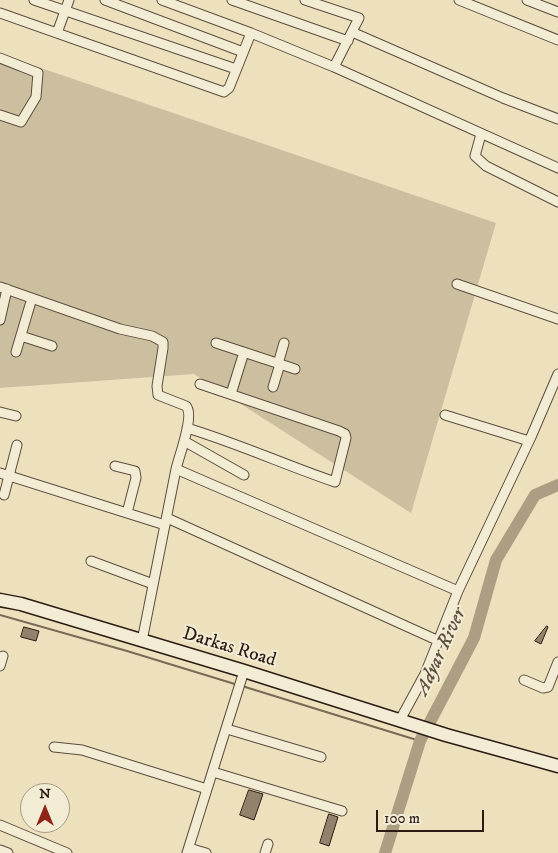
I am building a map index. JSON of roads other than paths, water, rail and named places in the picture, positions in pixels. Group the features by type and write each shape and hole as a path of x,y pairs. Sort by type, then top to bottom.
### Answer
{"main road":[{"name":"Darkas Road","path":"0,600 21,604 142,641 242,680 406,722 558,766"}],"street":[{"path":"34,0 236,69"},
{"path":"56,32 69,0"},
{"path":"105,0 243,52"},
{"path":"162,0 252,33 334,67 558,168"},
{"path":"232,0 350,36 558,119"},
{"path":"305,0 359,18 334,67"},
{"path":"459,0 558,40"},
{"path":"527,0 558,12"},
{"path":"0,13 220,91 227,91 229,88 252,33"},
{"path":"0,58 38,73 36,97 21,122 0,115"},
{"path":"481,134 475,152 477,159 486,166 558,202"},
{"path":"457,284 558,319"},
{"path":"0,320 4,288 120,329 159,339 163,342 164,348 157,386 158,395 186,406 189,408 189,415 176,469 142,641"},
{"path":"16,352 32,298"},
{"path":"21,336 52,346"},
{"path":"216,343 294,369"},
{"path":"273,387 284,343"},
{"path":"231,394 244,352"},
{"path":"406,722 458,591 529,441 558,374"},
{"path":"186,428 225,439 285,465 335,482 346,438 345,434 200,384"},
{"path":"0,412 16,416"},
{"path":"445,414 529,441"},
{"path":"184,441 244,475"},
{"path":"4,495 17,444"},
{"path":"115,466 135,471 136,478 127,513"},
{"path":"176,469 458,591"},
{"path":"0,473 127,513 166,522 439,640"},
{"path":"91,561 154,584"},
{"path":"0,666 3,656"},
{"path":"524,680 543,688 548,687 558,662"},
{"path":"206,853 188,850 242,680"},
{"path":"227,729 321,757"},
{"path":"54,747 82,750 207,790"},
{"path":"213,772 342,811"},
{"path":"0,825 47,849 67,853"},
{"path":"265,853 268,844"},
{"path":"0,850 8,853"}],"waterway":[{"name":"Adyar River","path":"385,853 420,741 474,638 496,560 535,495 558,485"},
{"path":"0,615 238,685"},
{"path":"242,686 420,741"}]}
